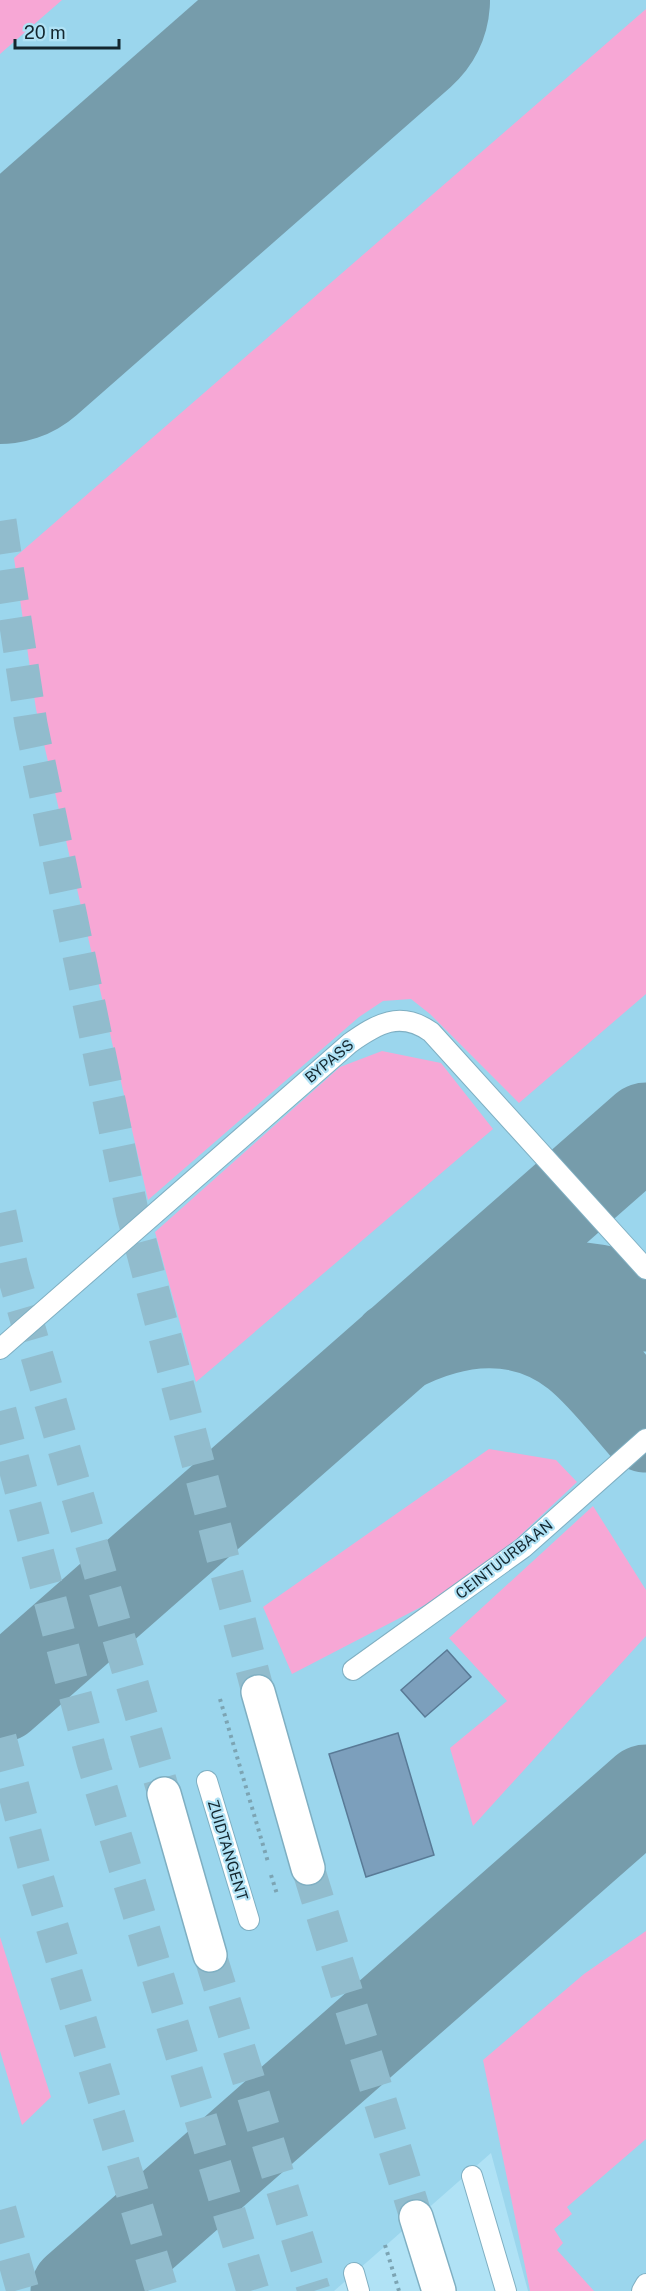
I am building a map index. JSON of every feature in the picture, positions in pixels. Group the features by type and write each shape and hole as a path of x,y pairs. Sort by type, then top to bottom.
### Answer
{"street":[{"path":"258,1692 308,1868"},
{"path":"164,1794 210,1955"},
{"path":"416,2217 438,2291"}],"lane":[{"name":"BYPASS","path":"0,1349 350,1043 373,1028 394,1021 413,1022 431,1032 646,1269"},
{"name":"CEINTUURBAAN","path":"353,1670 524,1548 646,1439"},
{"name":"ZUIDTANGENT","path":"207,1781 249,1920"},
{"path":"472,2176 506,2291"},
{"path":"642,2291 646,2284"}],"path":[{"path":"220,1700 277,1894"},
{"path":"385,2245 399,2291"}],"shaded area":[{"path":"0,0 646,0 646,2291 528,2291 491,2153 334,2291 0,2291"},
{"path":"0,0 62,0 0,54"},
{"path":"646,9 646,994 519,1103 430,1014 411,999 383,1001 359,1017 148,1200 36,709 14,558"},
{"path":"382,1051 441,1063 493,1129 196,1382 155,1232 340,1067"},
{"path":"489,1449 556,1460 577,1482 473,1580 292,1674 263,1607"},
{"path":"593,1506 646,1590 646,1636 473,1826 450,1748 507,1701 449,1638"},
{"path":"646,1931 646,2139 567,2207 572,2214 554,2229 563,2243 557,2250 594,2291 530,2291 483,2060 584,1974"},
{"path":"0,1937 51,2097 22,2125 0,2051"}],"building":[{"path":"447,1650 471,1677 425,1717 401,1690"},
{"path":"398,1733 434,1855 366,1877 329,1754"}],"taxiway":[{"path":"0,1696 646,1129"},
{"path":"478,1300 520,1290 562,1287 605,1292 646,1305"},
{"path":"397,1347 442,1329 465,1324 511,1323 534,1329 556,1338 587,1360 646,1426"},
{"path":"77,2291 646,1791"}],"runway":[{"path":"0,328 374,0"}],"tunnel":[{"path":"0,521 31,724 132,1211 258,1692"},
{"path":"0,1213 13,1273 164,1794"},
{"path":"0,1411 93,1762 253,2291"},
{"path":"0,1738 35,1870 162,2291"},
{"path":"308,1868 416,2217"},
{"path":"210,1955 314,2291"},
{"path":"0,2210 23,2291"}]}
